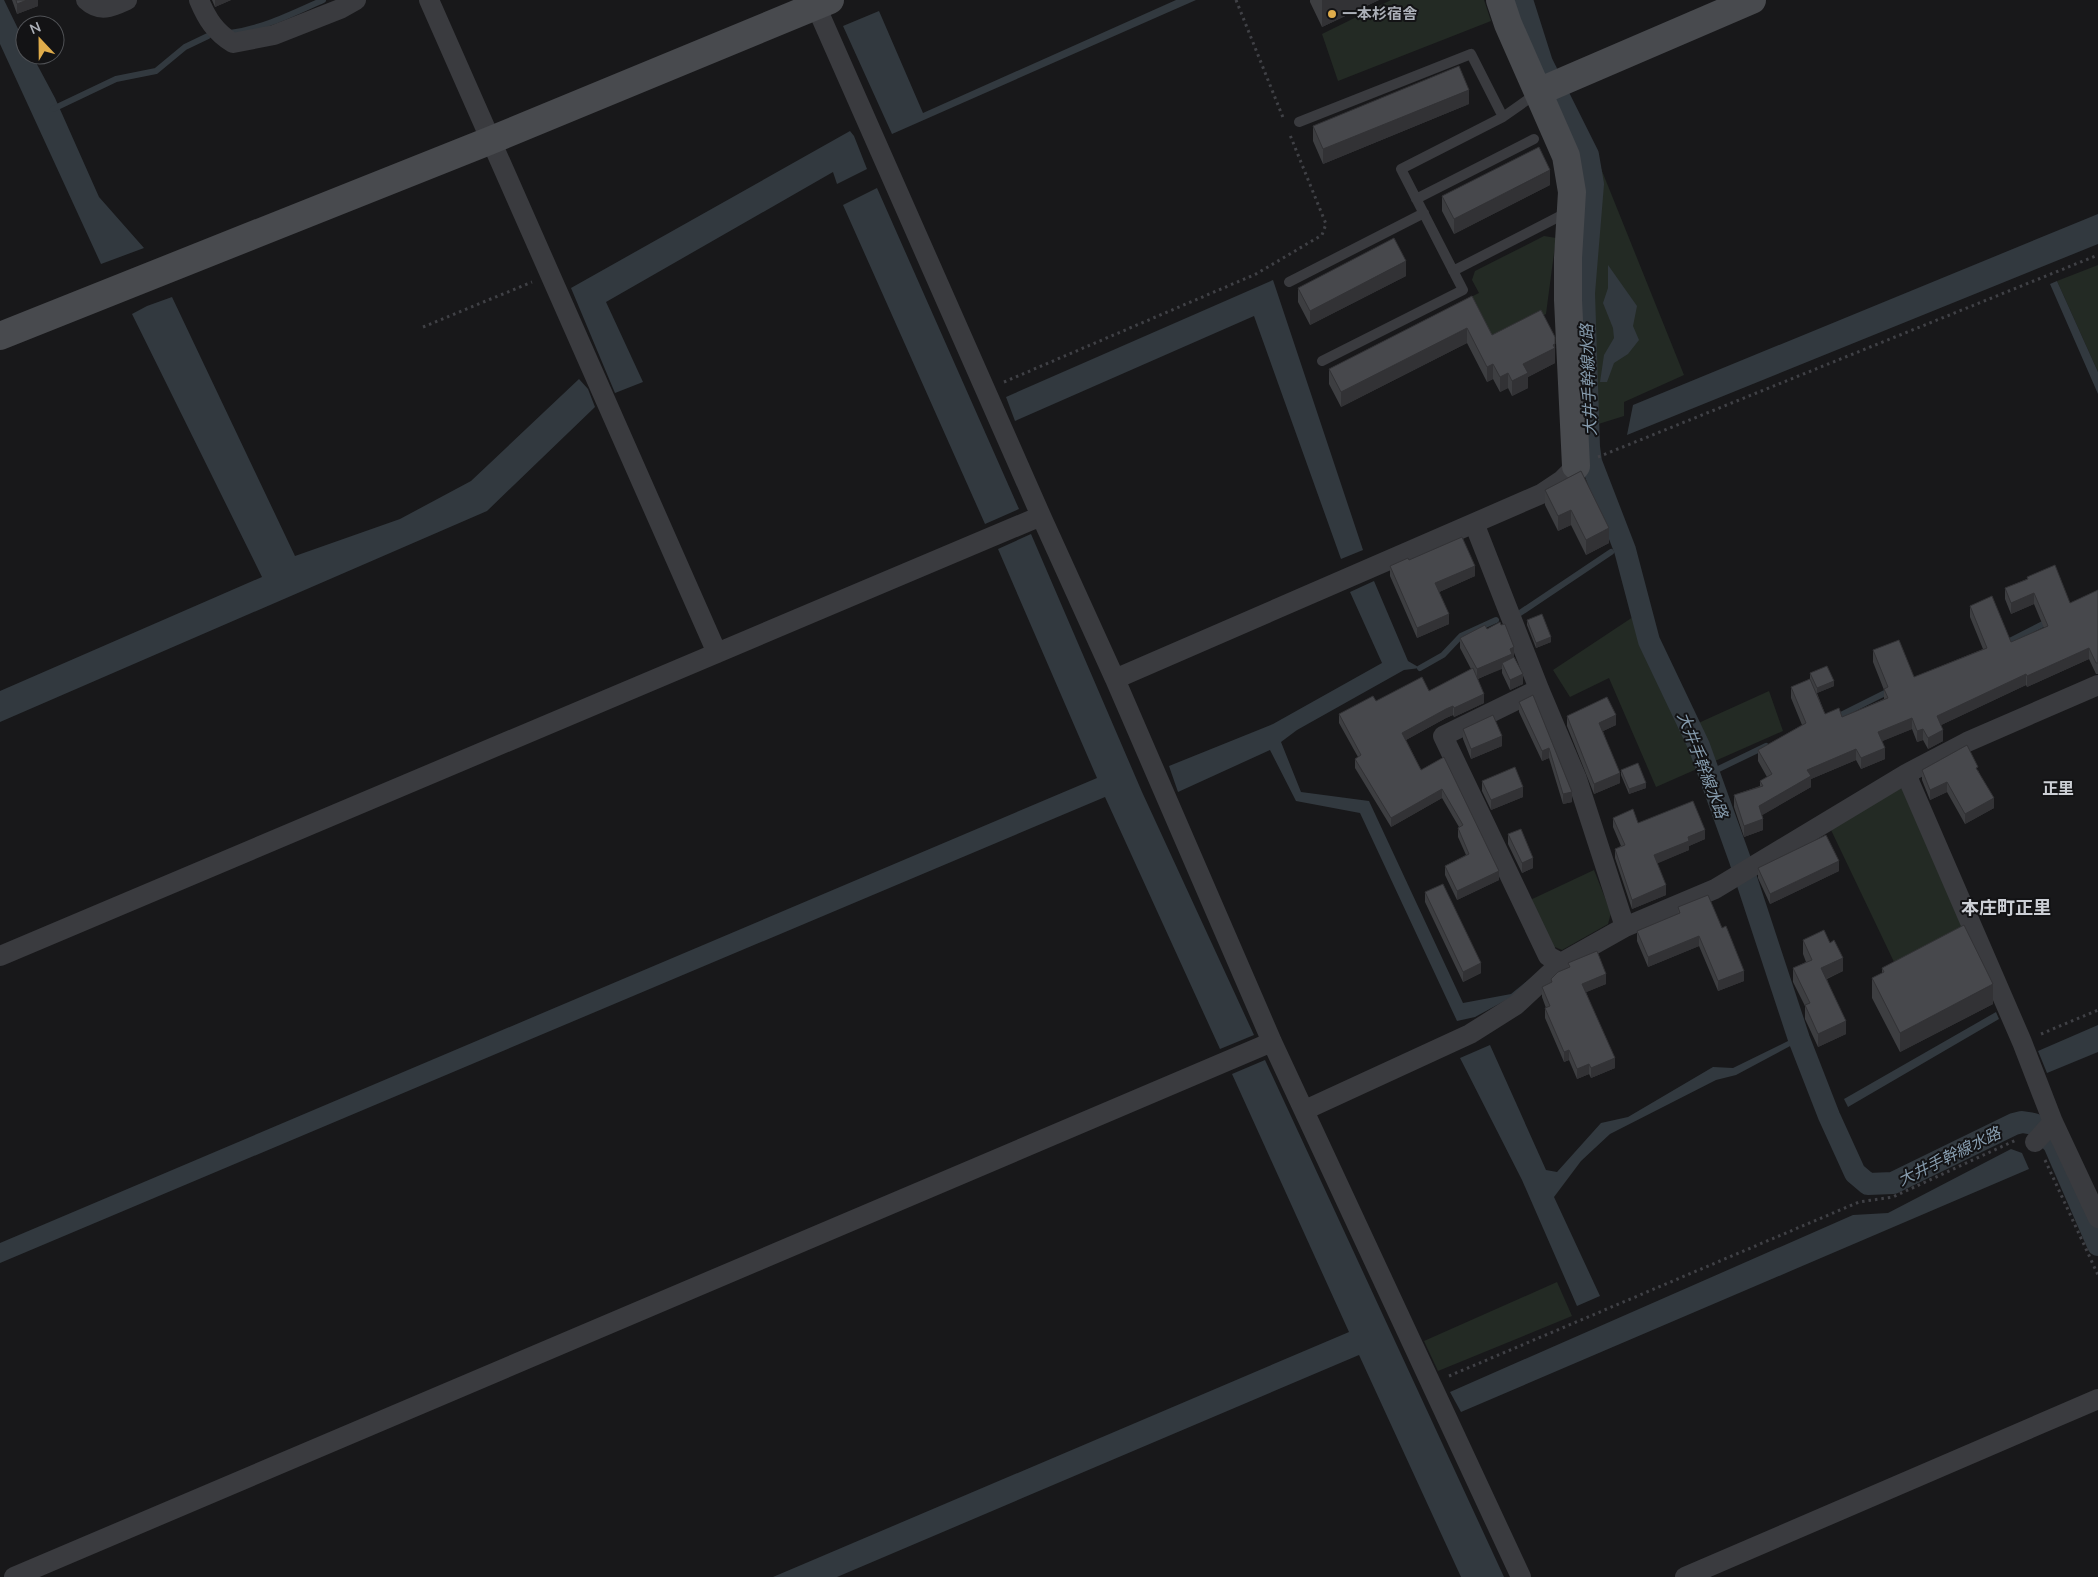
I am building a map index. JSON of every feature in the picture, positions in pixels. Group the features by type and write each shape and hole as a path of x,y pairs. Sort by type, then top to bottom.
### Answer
{"street":[{"path":"86,0 94,7 109,9 127,0"},
{"path":"199,0 208,20 221,36 232,43 274,35 340,9 356,0"},
{"path":"429,0 489,141 717,652"},
{"path":"1115,679 1541,494 1562,480 1576,466 1568,300 1568,258 1572,192 1566,156 1548,87 1500,0"},
{"path":"1548,87 1752,0"},
{"path":"0,336 489,141 823,3 985,390 1115,679 1272,1042 1522,1577"},
{"path":"0,956 1041,516"},
{"path":"1474,523 1539,689 1577,779 1625,927"},
{"path":"1305,1110 1470,1034 1516,1006 1561,963 1625,927 1715,889 1906,774 1967,742 2098,685"},
{"path":"1539,689 1443,736 1548,956 1561,963"},
{"path":"1906,774 2022,1042 2052,1122 2098,1218"},
{"path":"14,1577 1272,1042"},
{"path":"2035,1142 2052,1122"},
{"path":"1685,1577 2098,1400"}],"lane":[{"path":"1299,122 1471,54 1503,117"},
{"path":"1322,361 1463,290 1401,169 1503,117 1548,87"},
{"path":"1416,199 1534,139"},
{"path":"1453,271 1570,211"},
{"path":"1289,282 1424,213"}],"path":[{"path":"1236,0 1286,126"},
{"path":"985,390 1256,274 1322,235 1326,224 1290,134"},
{"path":"1602,455 2098,255"},
{"path":"423,327 549,275"},
{"path":"2022,1042 2098,1010"},
{"path":"1432,1384 1859,1202 1893,1197 2015,1140 2035,1142 2098,1275"}],"shaded area":[{"path":"0,0 4,0 15,23 15,65 37,65 55,98 99,197 144,248 101,264 0,44"},
{"path":"1176,0 1196,0 892,134 843,26 879,11 923,113"},
{"path":"1391,0 1484,0 1491,21 1338,81 1322,34"},
{"path":"850,131 854,136 867,169 837,184 833,172 606,302 643,382 615,393 571,288"},
{"path":"1600,166 1684,375 1624,402 1624,416 1592,426 1591,285"},
{"path":"877,188 1019,509 985,524 843,205"},
{"path":"2098,214 2098,244 1627,435 1633,405"},
{"path":"1544,236 1556,238 1546,314 1494,342 1471,297 1479,293 1472,280 1475,271"},
{"path":"1608,265 1637,306 1633,326 1639,340 1628,354 1614,363 1607,382 1600,382 1604,355 1614,338 1613,328 1603,303 1608,288"},
{"path":"2098,265 2098,372 2057,281"},
{"path":"1273,280 1363,550 1341,559 1254,316 1015,421 1006,397"},
{"path":"2057,281 2098,372 2098,394 2050,284"},
{"path":"172,297 295,556 400,519 471,481 579,379 588,389 595,407 487,511 0,722 0,691 262,577 132,314"},
{"path":"1031,534 1142,792 1254,1035 1220,1049 1105,797 0,1263 0,1243 1097,778 998,549"},
{"path":"1374,581 1408,661 1420,668 1404,670 1297,730 1281,742 1301,792 1369,801 1463,1003 1511,994 1538,972 1519,993 1475,1017 1457,1021 1360,813 1296,801 1270,750 1178,792 1169,766 1273,724 1382,663 1350,592"},
{"path":"1636,615 1644,643 1683,730 1769,691 1783,731 1656,787 1609,678 1570,697 1553,670"},
{"path":"1905,784 1966,928 1895,964 1831,830"},
{"path":"1594,870 1611,913 1608,924 1562,950 1550,945 1528,901"},
{"path":"1996,1012 1999,1019 1848,1107 1844,1099"},
{"path":"2098,1025 2098,1052 2047,1073 2038,1051"},
{"path":"1792,1039 1794,1044 1736,1075 1716,1080 1610,1134 1581,1161 1554,1197 1600,1296 1577,1306 1522,1180 1460,1058 1490,1045 1546,1170 1557,1172 1601,1123 1628,1117 1713,1067 1733,1068"},
{"path":"1265,1060 1504,1577 1461,1577 1359,1355 837,1577 773,1577 1349,1332 1232,1074"},
{"path":"2011,1149 2022,1153 2029,1169 1461,1412 1450,1392 1853,1215 1888,1213"},
{"path":"1557,1282 1572,1316 1438,1371 1424,1341"}],"building":[{"path":"16,0 27,0 17,4"},
{"path":"1459,66 1469,90 1323,149 1313,126"},
{"path":"1539,147 1550,170 1454,219 1442,196"},
{"path":"1394,238 1406,261 1310,311 1298,288"},
{"path":"1472,296 1492,335 1541,310 1555,337 1555,344 1553,345 1555,348 1523,364 1528,373 1512,381 1508,373 1500,377 1493,364 1487,367 1467,328 1341,392 1329,369"},
{"path":"1581,471 1609,528 1586,540 1571,510 1558,516 1545,490"},
{"path":"1462,537 1475,566 1435,583 1449,614 1417,628 1390,566 1408,558 1409,560"},
{"path":"2055,565 2070,603 2098,590 2098,663 2096,663 2089,648 2027,676 2026,674 1937,716 1943,730 1928,738 1923,729 1917,731 1912,718 1878,732 1885,748 1861,758 1856,749 1807,770 1811,776 1759,806 1763,819 1744,826 1734,795 1763,786 1760,781 1772,774 1758,750 1806,723 1791,687 1810,679 1825,714 1839,708 1842,717 1888,698 1884,689 1888,687 1873,650 1899,640 1914,677 1987,648 1970,606 1992,596 2011,642 2048,626 2034,593 2011,603 2005,588"},
{"path":"1542,614 1551,637 1536,643 1527,620"},
{"path":"1500,622 1501,625 1505,624 1514,647 1510,649 1512,654 1477,669 1460,638 1485,625 1487,629"},
{"path":"1514,657 1523,674 1510,680 1502,663"},
{"path":"1827,666 1834,681 1817,688 1810,673"},
{"path":"1473,668 1484,694 1454,708 1453,706 1446,709 1402,733 1421,770 1444,757 1499,871 1457,891 1445,866 1469,854 1458,828 1463,825 1442,789 1391,818 1355,759 1361,755 1339,714 1373,696 1376,701 1422,677 1429,691"},
{"path":"1533,695 1572,792 1563,794 1549,748 1542,751 1519,702"},
{"path":"1607,697 1616,715 1599,723 1620,773 1594,784 1567,716"},
{"path":"1493,715 1502,736 1471,749 1463,729"},
{"path":"1967,745 1978,767 1976,768 1994,798 1965,814 1947,782 1930,790 1922,770"},
{"path":"1638,763 1646,783 1629,789 1621,770"},
{"path":"1515,767 1523,787 1491,800 1482,781"},
{"path":"1693,801 1705,830 1688,837 1689,841 1654,855 1666,885 1632,900 1615,849 1625,845 1613,818 1633,809 1638,823"},
{"path":"1521,829 1533,858 1522,863 1508,834"},
{"path":"1826,835 1839,861 1770,894 1758,868"},
{"path":"1443,884 1481,963 1463,972 1425,892"},
{"path":"1708,895 1722,928 1726,926 1744,971 1718,981 1699,936 1648,957 1637,931 1680,913 1678,907"},
{"path":"1964,925 1993,984 1900,1033 1872,978 1884,972 1882,968"},
{"path":"1824,930 1830,943 1834,940 1843,958 1821,968 1846,1021 1818,1034 1805,1005 1810,1003 1793,968 1812,960 1803,940"},
{"path":"1597,951 1606,974 1582,984 1615,1058 1591,1068 1589,1064 1577,1069 1569,1050 1564,1052 1545,1008 1550,1006 1542,987 1552,982 1551,979 1558,972 1570,967 1568,963"}],"waterway":[{"path":"230,33 266,24 323,0"},
{"name":"大井手幹線水路","path":"1522,0 1542,63 1588,155 1593,184 1584,293 1591,462 1625,550 1649,641 1699,746 1740,860 1799,1039 1829,1116 1855,1173 1868,1184 1893,1183 2014,1124 2022,1122 2034,1124 2054,1144 2098,1245"},
{"path":"53,109 116,79 156,71 185,47 208,36"},
{"path":"1517,615 1611,552"},
{"path":"1420,668 1443,655 1461,636 1496,620"},
{"path":"2004,644 2049,621"},
{"path":"1835,718 1891,690"},
{"path":"1708,774 1766,746"}],"place":[{"name":"一本杉宿舎","path":"1332,14"}],"district":[{"name":"正里","path":"2058,788"},
{"name":"本庄町正里","path":"2006,908"}]}
